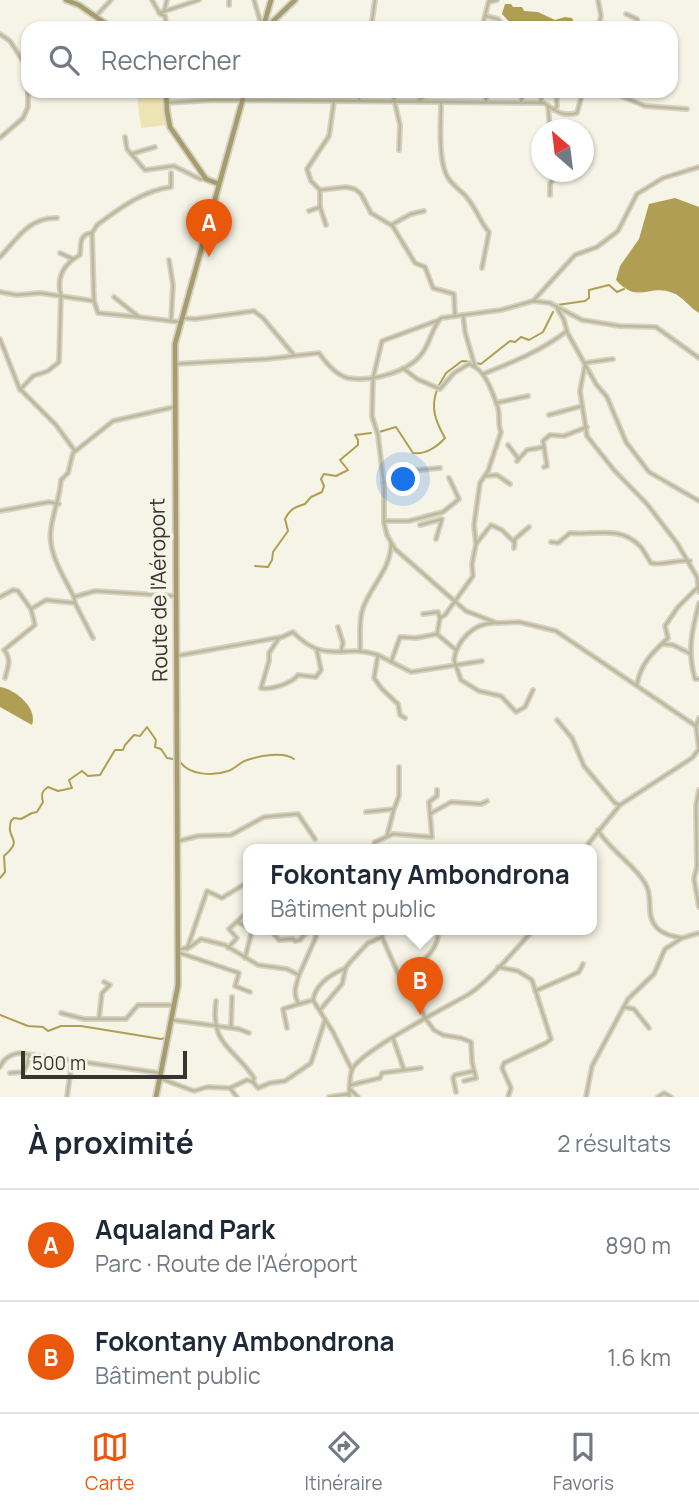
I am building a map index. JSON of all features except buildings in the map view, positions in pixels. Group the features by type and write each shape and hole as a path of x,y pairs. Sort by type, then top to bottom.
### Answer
{"main road":[{"path":"66,0 79,2 102,21"},
{"path":"266,21 271,0"},
{"path":"272,21 295,0"},
{"path":"166,98 170,127 206,179 216,184 243,98"},
{"name":"Route de l'Aéroport","path":"156,1097 178,985 176,656 172,596 175,345 217,192 216,184"}],"street":[{"path":"96,16 111,0"},
{"path":"152,0 166,21"},
{"path":"164,11 167,0"},
{"path":"159,13 199,0"},
{"path":"254,0 262,21"},
{"path":"373,21 375,0"},
{"path":"484,21 489,1 497,0"},
{"path":"598,0 600,21"},
{"path":"626,14 637,21"},
{"path":"486,16 499,21"},
{"path":"0,34 10,41 21,58"},
{"path":"0,138 23,118 28,107 28,98"},
{"path":"359,98 359,102"},
{"path":"393,98 400,125 399,150"},
{"path":"416,102 421,98"},
{"path":"486,98 486,103"},
{"path":"521,103 522,98"},
{"path":"541,98 541,103"},
{"path":"554,110 556,98"},
{"path":"166,103 213,100 541,103 560,114 576,113 581,98"},
{"path":"626,98 645,106 687,109"},
{"path":"326,225 320,207 320,190 311,181 307,169 329,136 334,101"},
{"path":"441,102 441,143 446,174 467,197 489,232 482,268"},
{"path":"548,106 549,119"},
{"path":"125,137 124,143 131,155 145,170 174,166 200,179 206,179"},
{"path":"131,155 155,147"},
{"path":"533,301 575,255 597,247 618,231 637,194 663,178 699,167"},
{"path":"171,173 171,187 143,194 97,225 92,233 94,301 98,313 171,321 254,311 294,355"},
{"path":"550,195 551,182"},
{"path":"320,190 346,187 361,194 371,213 393,225 415,263 425,267 433,288 454,294 455,315"},
{"path":"309,211 320,207"},
{"path":"393,225 411,214 424,211"},
{"path":"0,257 23,231 42,219 57,218"},
{"path":"20,390 33,376 48,371 60,362 61,276 64,268 80,255 84,234 92,233"},
{"path":"60,253 73,259"},
{"path":"169,260 173,285 171,321"},
{"path":"0,292 17,295 34,292 94,301"},
{"path":"114,297 139,317"},
{"path":"497,623 466,611 395,549 387,536 378,435 372,416 373,378 382,341 447,316 501,310 533,301 550,303 557,308 596,384 607,397 626,442 649,472 699,500"},
{"path":"557,308 582,320 620,326 656,327 699,358"},
{"path":"440,618 473,576 472,564 476,544 474,525 480,483 500,432 496,403 482,374 475,366 463,315"},
{"path":"174,364 268,359 319,353 341,375 349,378 373,378 403,369 422,354 439,320"},
{"path":"482,374 528,356 567,331"},
{"path":"0,339 20,390 56,425 75,451"},
{"path":"585,364 612,359"},
{"path":"403,369 417,379 440,389 454,373 469,364 475,366"},
{"path":"585,364 580,391 587,436 647,504 690,561 698,577 699,592"},
{"path":"496,403 528,396"},
{"path":"550,415 582,405"},
{"path":"93,638 51,548 51,530 59,504 61,480 68,473 75,451 113,421 174,407"},
{"path":"544,467 547,466 543,441 550,435 564,436 587,427"},
{"path":"508,445 518,460 527,450 544,447"},
{"path":"383,483 408,471 440,468"},
{"path":"485,476 497,475 510,484"},
{"path":"384,521 409,521 439,513 450,507 459,499 449,478"},
{"path":"0,512 49,502 59,504"},
{"path":"438,519 439,513"},
{"path":"420,525 442,519 436,539"},
{"path":"476,544 491,525 514,541"},
{"path":"514,548 514,541 529,527"},
{"path":"551,542 558,543 570,533 591,535 609,531 636,542 651,563 690,561"},
{"path":"360,651 362,610 388,561 391,543"},
{"path":"637,685 639,673 645,663 668,638 665,626 678,607 699,586"},
{"path":"0,597 13,590 18,591 31,609 35,625 4,650 10,661 5,678"},
{"path":"74,597 95,591 172,596"},
{"path":"31,609 46,600 75,603"},
{"path":"699,603 690,634 695,679 699,679"},
{"path":"423,614 438,612 440,618 437,634"},
{"path":"533,690 526,707 516,712 501,696 478,691 461,680 454,664 457,650 477,626 519,622 556,631 697,725"},
{"path":"338,627 343,643 341,652"},
{"path":"176,656 280,638 293,632 317,651 360,651 377,655 411,672 482,661"},
{"path":"437,634 457,650"},
{"path":"391,662 400,637 437,634"},
{"path":"280,638 269,653 270,661 261,688 267,689 292,681 298,675 317,677 321,670 317,651"},
{"path":"662,644 691,654"},
{"path":"377,655 374,678 398,704 400,715 405,718"},
{"path":"588,844 620,805 692,758 699,749 699,718"},
{"path":"556,720 572,738 584,766 615,803 620,805"},
{"path":"387,836 399,796 399,767"},
{"path":"373,844 393,834 432,837 429,802 438,796 437,790"},
{"path":"699,790 696,807 698,858 694,879 699,907"},
{"path":"430,814 451,802 481,804 487,800"},
{"path":"366,812 394,809"},
{"path":"176,842 198,836 231,835 264,817 298,814 315,839"},
{"path":"598,830 649,891 649,911 657,928 666,934 682,938"},
{"path":"187,948 206,891 222,898 243,885"},
{"path":"228,948 237,938 229,929 243,918"},
{"path":"237,922 243,925"},
{"path":"586,1097 592,1066 628,999 654,974 665,949 682,938 699,933"},
{"path":"245,958 251,935"},
{"path":"275,935 279,940 295,941 305,935"},
{"path":"299,1004 294,993 315,935"},
{"path":"400,978 434,950 439,935"},
{"path":"352,1070 366,1056 393,1038 470,993 528,935"},
{"path":"350,1091 352,1070 313,1000 314,995 328,975 346,967 368,943 382,937 400,978 416,997 425,1018 434,1030 471,1042 476,1078 464,1081"},
{"path":"177,951 201,939 228,948 258,965 287,968 299,975"},
{"path":"177,951 239,973 236,986 250,992"},
{"path":"535,991 579,972 583,964"},
{"path":"320,1010 342,984 346,967"},
{"path":"498,967 518,971 532,980 551,1039 504,1063 502,1068 511,1088 508,1097"},
{"path":"99,1018 102,993 110,985 104,982"},
{"path":"231,1028 232,998"},
{"path":"287,1028 283,1009 313,1000"},
{"path":"216,1001 214,1026 234,1057 250,1073 253,1082"},
{"path":"61,1013 84,1019 126,1019 138,1005 175,1005"},
{"path":"624,1006 634,1009 649,1028"},
{"path":"0,1067 2,1062 13,1054 29,1055 159,1076 194,1091 207,1087 230,1088 247,1080 258,1088 285,1081 312,1063 325,1019"},
{"path":"172,1020 249,1033"},
{"path":"393,1038 404,1070"},
{"path":"10,1073 23,1072 29,1055"},
{"path":"67,1097 72,1061"},
{"path":"329,1097 380,1078 382,1073 421,1068"},
{"path":"456,1092 453,1077 474,1071"},
{"path":"230,1088 237,1097"},
{"path":"350,1091 358,1097"},
{"path":"658,1097 660,1093 664,1093 671,1097"}],"shaded area":[{"path":"505,4 511,4 513,7 522,7 524,11 538,12 555,20 565,17 572,18 573,21 508,21 502,14"},
{"path":"137,98 162,98 166,125 141,128"},
{"path":"675,198 699,207 699,313 673,293 657,290 631,291 616,280 620,266 639,239 649,204"},
{"path":"0,687 12,691 24,700 32,712 32,725 0,707"}],"waterway":[{"path":"557,305 585,301 589,298 589,290 609,285 617,292 624,289"},
{"path":"475,363 481,364 510,341 515,342 521,337 529,340 543,332 553,312"},
{"path":"438,387 446,373 462,361 472,362"},
{"path":"379,432 396,427 413,453 426,452 435,447 445,438 435,415 437,390"},
{"path":"255,566 268,567 273,552 288,531 285,519 293,509 322,492 324,486 321,479 324,474 336,476 348,470 340,460 358,445 355,435 371,433"},
{"path":"0,878 5,872 4,856 14,842 10,832 11,821 37,812 43,802 42,793 48,787 58,791 72,788 69,780 82,771 88,776 100,775 115,750 123,750 134,735 140,736 147,727 156,740 155,747 161,749 167,758 179,760 195,772 222,773 244,761 264,756 284,755 294,759"},
{"path":"0,1015 28,1026 43,1027 48,1031 61,1026 81,1026 165,1038"}],"place":[{"name":"Aqualand Park","path":"209,257"},
{"name":"Fokontany Ambondrona","path":"420,1015"}]}
